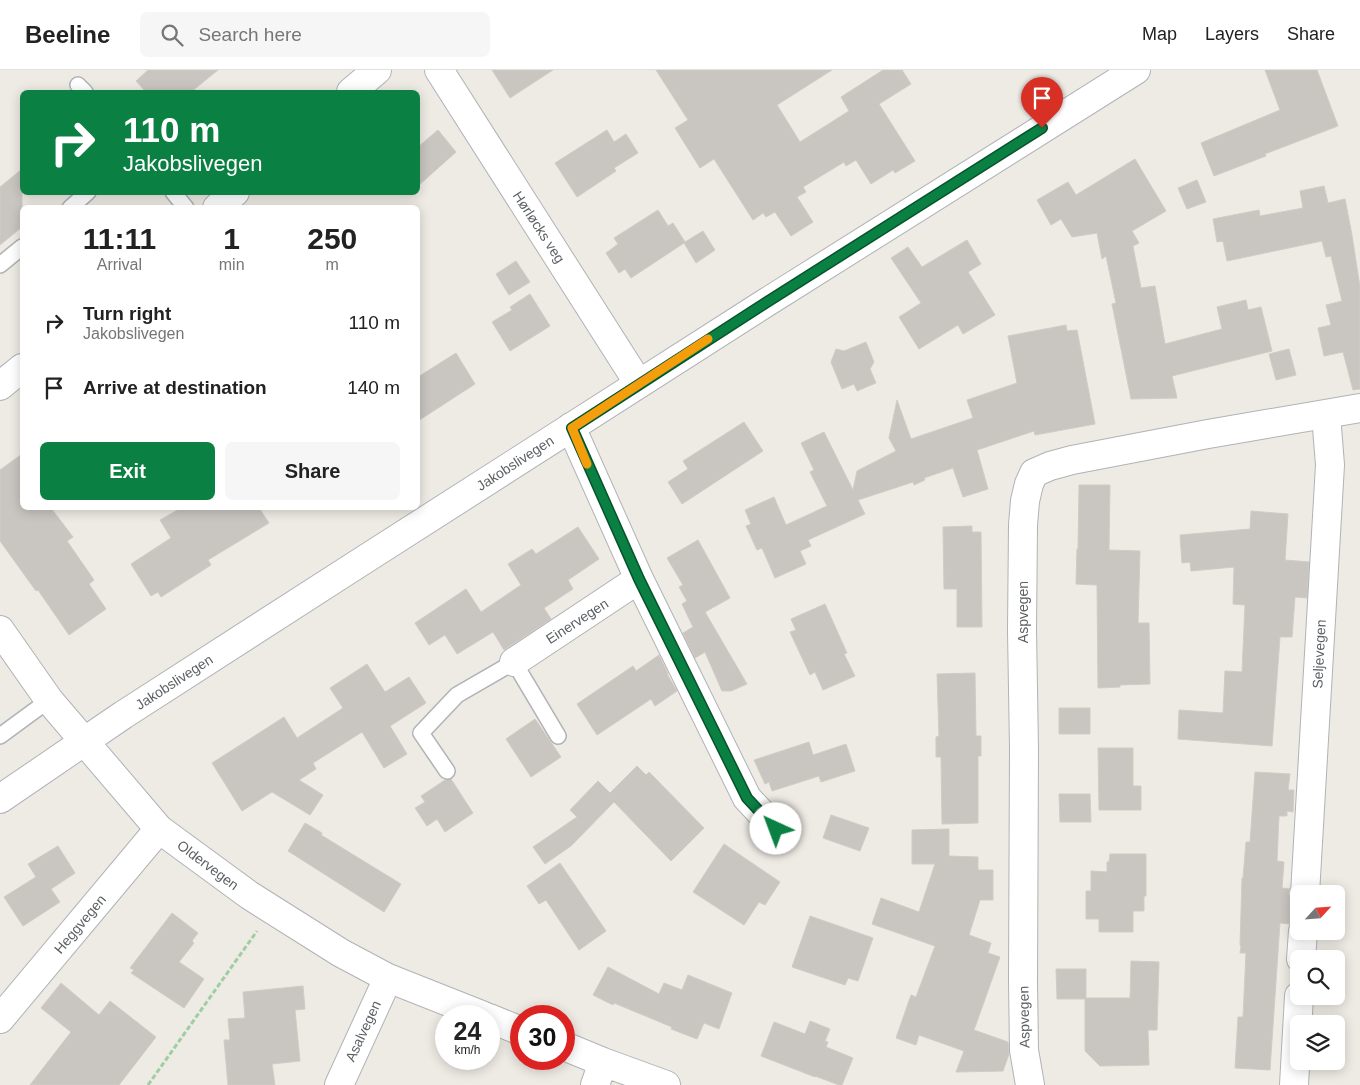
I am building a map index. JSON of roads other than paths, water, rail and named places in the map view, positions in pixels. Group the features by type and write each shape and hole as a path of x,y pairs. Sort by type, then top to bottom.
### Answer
{"street":[{"path":"353,90 377,70"},
{"name":"Hørløcks veg","path":"439,70 638,384"},
{"name":"Jakobslivegen","path":"0,799 131,710 638,384 1136,70"},
{"path":"220,205 232,195"},
{"path":"0,386 20,370"},
{"name":"Aspvegen","path":"1030,1085 1024,1050 1022,630 1023,534 1025,501 1029,484 1034,474 1050,466 1072,460 1360,408"},
{"name":"Seljevegen","path":"1306,885 1330,465 1326,415"},
{"path":"572,428 639,579 747,798 776,829"},
{"name":"Einervegen","path":"514,662 639,579"},
{"name":"Oldervegen","path":"0,630 49,700 159,829 249,895 342,953 388,978 456,1005"},
{"name":"Heggvegen","path":"0,1019 159,829"},
{"name":"Asalvegen","path":"339,1085 388,978"},
{"path":"1294,1085 1298,1005"},
{"path":"575,1055 599,1074 666,1085"}],"lane":[{"path":"73,205 85,195"},
{"path":"175,195 184,205"},
{"path":"0,265 20,249"},
{"path":"514,662 558,736"},
{"name":"Einervegen","path":"447,771 421,733 456,695 514,662"},
{"path":"0,736 49,700"}]}
